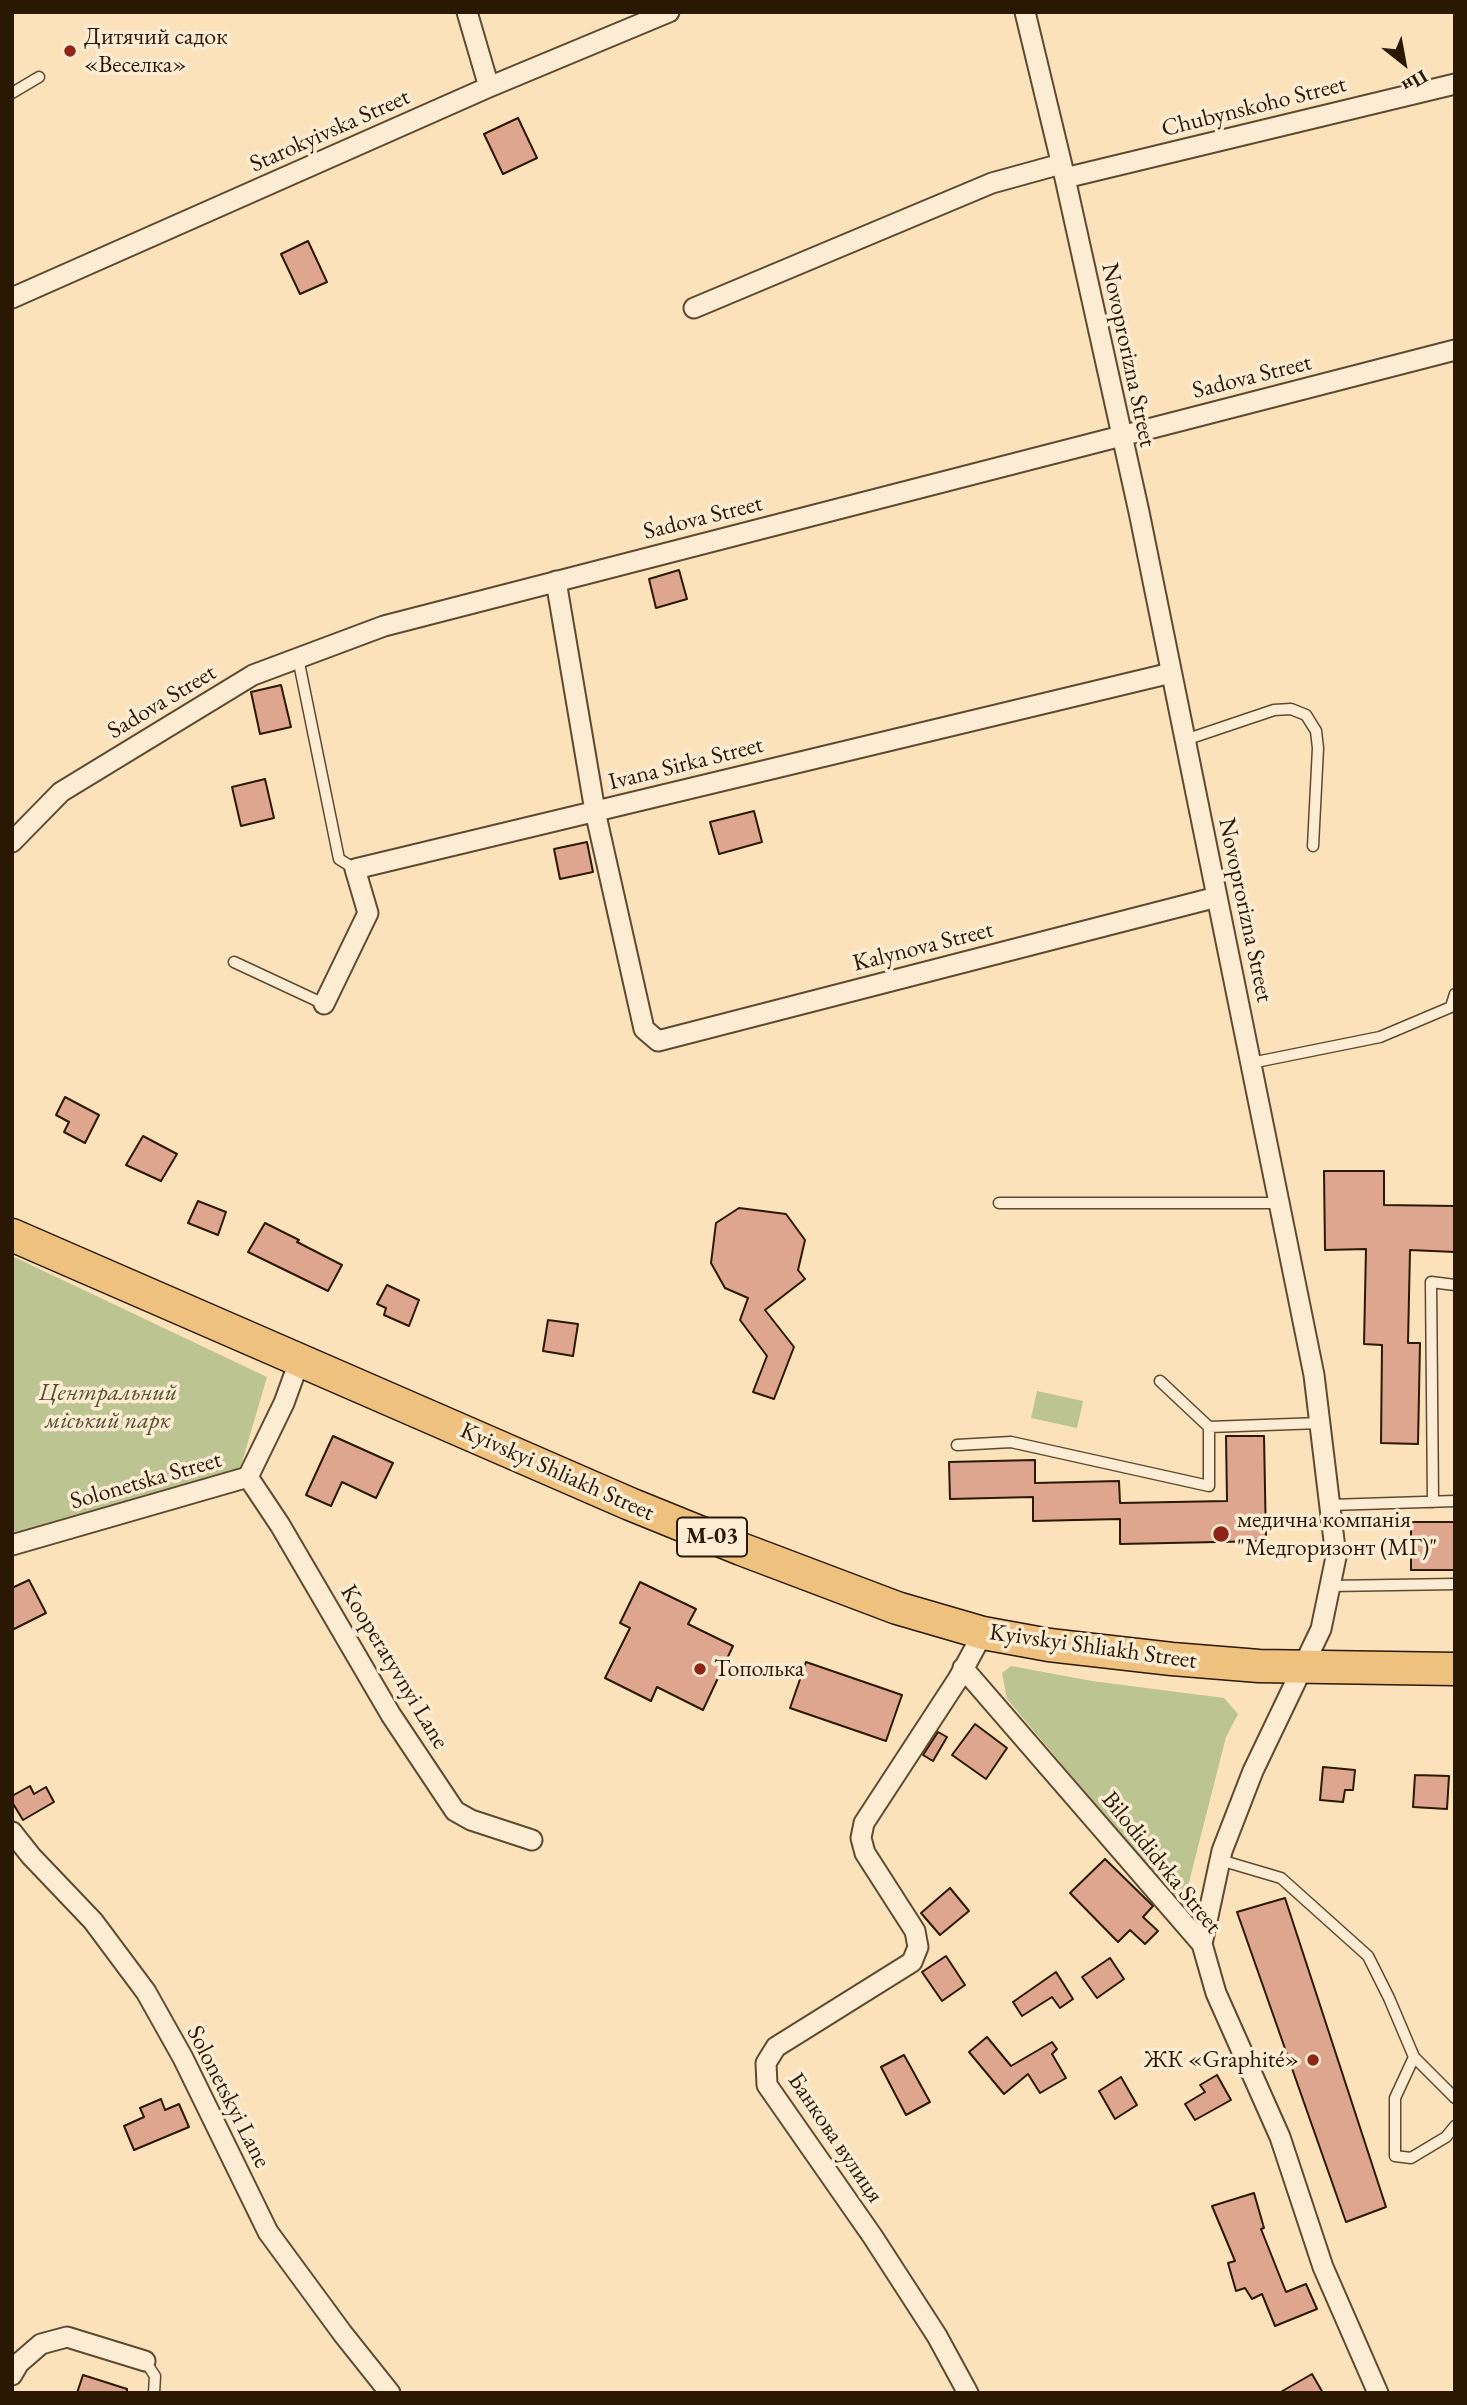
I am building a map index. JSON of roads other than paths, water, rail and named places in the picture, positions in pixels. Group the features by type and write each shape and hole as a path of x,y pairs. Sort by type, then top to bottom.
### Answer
{"highway":[{"name":"Kyivskyi Shliakh Street","path":"12,1235 630,1504 897,1608 983,1633 1049,1645 1158,1658 1303,1667 1455,1668"}],"street":[{"path":"467,12 489,87"},
{"name":"Starokyivska Street","path":"12,298 489,87 669,12"},
{"name":"Novoprorizna Street","path":"1025,12 1121,436 1314,1375 1336,1557 1321,1629 1253,1771 1220,1860 1202,1944"},
{"name":"Chubynskoho Street","path":"1063,171 1455,84"},
{"path":"695,307 992,183 1063,171"},
{"name":"Sadova Street","path":"12,842 61,792 253,675 384,626 1455,350"},
{"path":"556,581 595,811"},
{"name":"Ivana Sirka Street","path":"355,869 1171,673"},
{"name":"Kalynova Street","path":"595,811 644,1029 658,1041 1217,897"},
{"path":"324,1004 368,913 355,869"},
{"name":"Solonetska Street","path":"12,1545 248,1477 284,1403 296,1370 309,1363"},
{"name":"Kooperatyvnyi Lane","path":"248,1477 280,1525 391,1715 455,1811 471,1820 532,1840"},
{"name":"Банкова вулиця","path":"968,2393 937,2336 873,2237 767,2085 766,2063 776,2047 912,1962 918,1947 915,1931 865,1853 861,1838 864,1823 964,1668 983,1633"},
{"name":"Bilodididvka Street","path":"964,1668 1202,1944 1216,1993 1280,2137 1323,2267 1378,2393"},
{"name":"Solonetskyi Lane","path":"12,1832 31,1856 93,1921 145,1992 183,2058 268,2232 390,2393"},
{"path":"12,2375 19,2363 41,2344 67,2337 145,2361"}],"lane":[{"path":"12,93 38,77"},
{"path":"298,658 339,859 355,869"},
{"path":"1185,740 1274,710 1291,709 1306,715 1316,731 1318,748 1313,846"},
{"path":"234,962 324,1004"},
{"path":"1251,1063 1380,1037 1451,1007 1455,994"},
{"path":"999,1203 1279,1203"},
{"path":"1433,1502 1431,1282 1455,1285"},
{"path":"1160,1381 1209,1427 1320,1423"},
{"path":"957,1445 1011,1442 1209,1486 1209,1427"},
{"path":"1330,1505 1455,1501"},
{"path":"1330,1586 1455,1584"},
{"path":"1220,1860 1281,1878 1368,1956 1414,2057 1455,2098"},
{"path":"1414,2057 1395,2098 1395,2156 1411,2158 1446,2137 1455,2126"},
{"path":"145,2361 155,2376 154,2393"}],"place":[{"name":"Дитячий садок «Веселка»","path":"70,51"},
{"name":"медична компанія \"Медгоризонт (МГ)\"","path":"1221,1534"},
{"name":"Тополька","path":"700,1669"},
{"name":"ЖК «Graphité»","path":"1313,2060"}],"park label":[{"name":"Центральний міський парк","path":"108,1407"}]}
